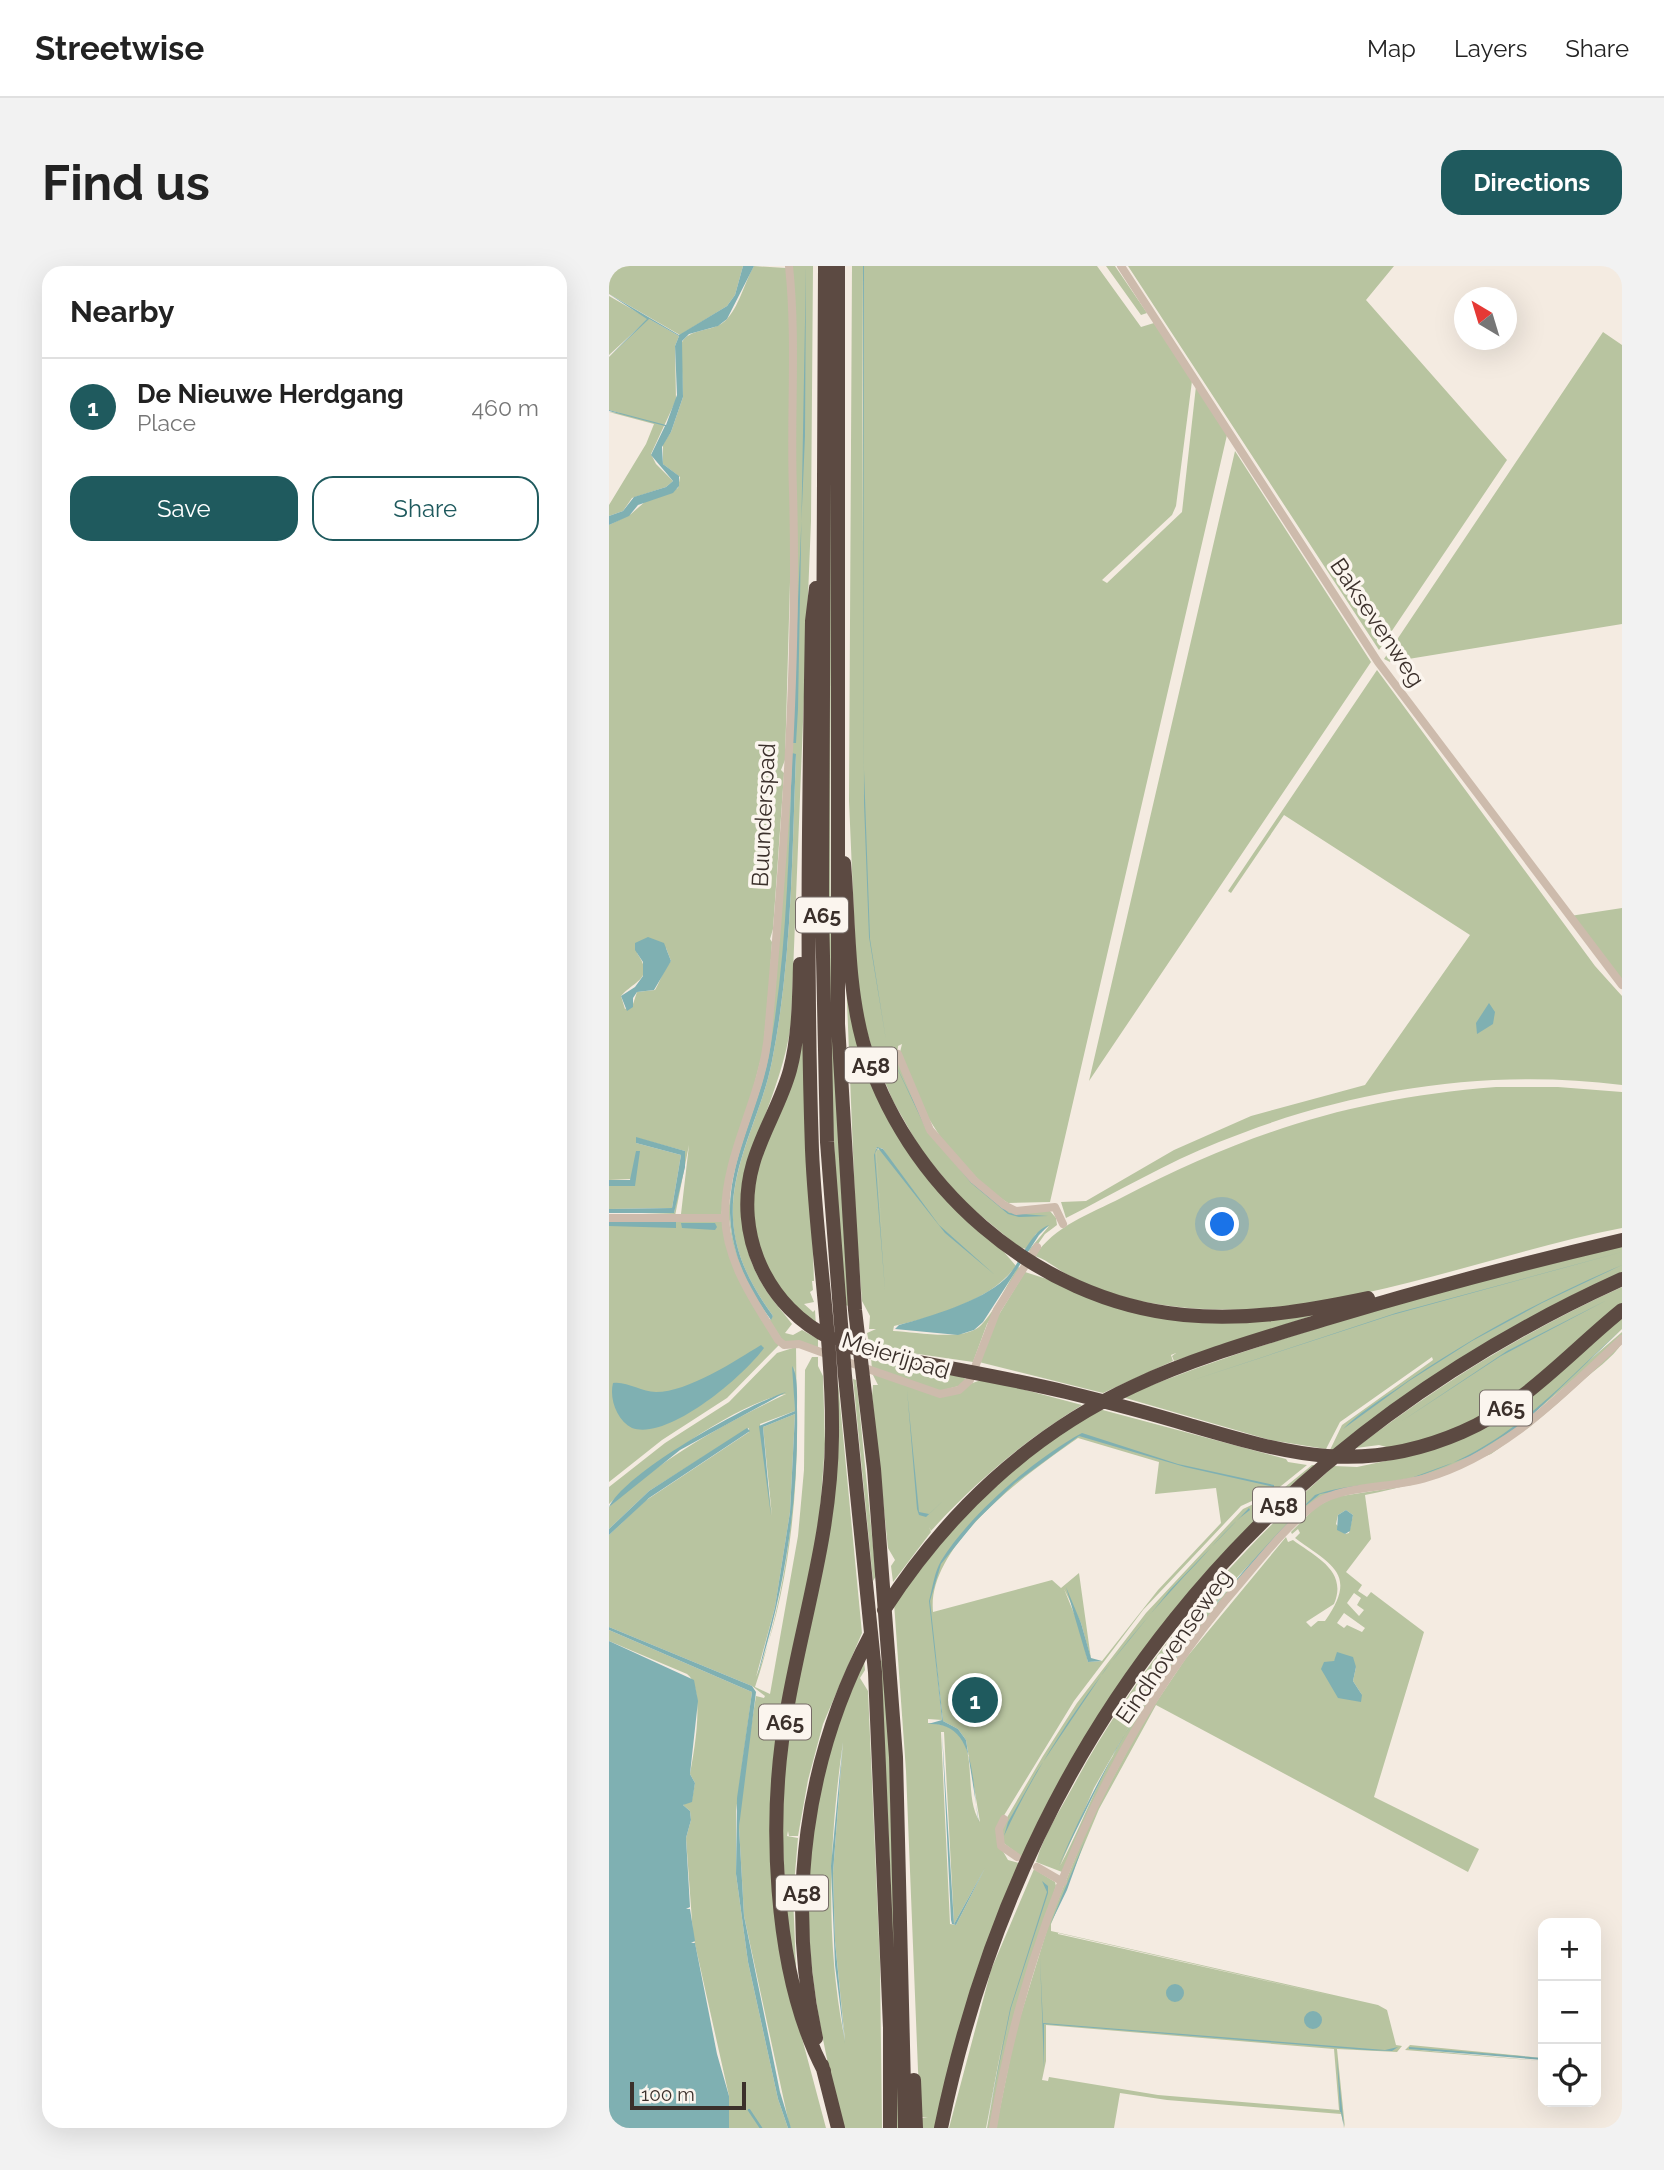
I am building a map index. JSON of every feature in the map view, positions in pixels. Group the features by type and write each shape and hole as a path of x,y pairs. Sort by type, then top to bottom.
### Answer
{"highway":[{"name":"A65","path":"825,266 823,1026 838,1302 875,1672 890,2028 890,2128"},
{"name":"A65","path":"838,266 838,1024 855,1310 881,1567 896,1757 905,2128"},
{"name":"A65","path":"824,527 812,621 807,886 812,1152 829,1370 831,1488 823,1548 781,1743 777,1819 777,1858 789,1957 808,2042 824,2071"},
{"name":"A58","path":"836,834 845,863 857,1016 883,1097 896,1123 933,1178 966,1212 1011,1248 1045,1269 1112,1300 1182,1315 1269,1315 1419,1292"},
{"name":"A65","path":"807,886 794,1054 749,1182 747,1214 753,1247 764,1274 785,1305 824,1336 864,1350 986,1373 1304,1455 1364,1457 1428,1445 1488,1419 1532,1388 1622,1310"},
{"name":"A58","path":"838,2128 811,2016 802,1942 803,1863 809,1813 830,1730 850,1676 879,1619 924,1553 981,1490 1016,1460 1109,1398 1187,1364 1419,1292 1622,1240"},
{"name":"A58","path":"941,2128 977,1987 1025,1863 1079,1759 1116,1699 1191,1599 1303,1482 1396,1408 1496,1342 1622,1279"},
{"path":"904,2013 912,2043 916,2128"}],"street":[{"name":"Buunderspad","path":"784,1345 739,1273 725,1217 734,1157 766,1056 780,872 795,512 794,320 789,266"},
{"name":"Baksevenweg","path":"1121,266 1378,662 1622,985"},
{"path":"898,1054 930,1130 975,1180 1004,1205 1016,1211 1055,1207 1063,1224"},
{"path":"609,1218 725,1217"},
{"name":"Meierijpad","path":"784,1345 806,1346 882,1376 940,1394 953,1393 970,1380 993,1317 1037,1247"},
{"name":"Eindhovenseweg","path":"993,2128 1025,1989 1087,1824 1127,1745 1167,1681 1218,1609 1282,1534 1324,1499 1428,1478 1505,1443 1622,1339"},
{"path":"1004,1819 999,1829 1001,1846 1017,1857"},
{"path":"1037,1867 1063,1882"}],"green space":[{"path":"609,266 743,266 735,295 727,306 680,335 609,294"},
{"path":"754,266 786,268 791,314 792,511 785,760 781,770 784,773 773,929 770,939 772,942 766,1039 721,1214 681,1214 689,1145 675,1216 609,1215 674,1213 685,1151 637,1138 636,1143 681,1155 672,1208 609,1209 609,1186 635,1186 631,1179 609,1180 609,525 631,514 647,500 678,488 680,477 663,464 663,444 671,432 683,397 681,344 689,335 720,325 730,316","holes":["666,948 671,961 655,990 637,992 633,1004 625,1009 621,996 644,974 637,953"]},
{"path":"792,266 813,266 811,521 791,1023 775,1089 745,1184 743,1216 747,1248 761,1282 792,1324 785,1333 793,1335 802,1330 818,1339 818,1349 783,1341 750,1292 733,1249 728,1212 731,1191 731,1226 737,1255 770,1320 773,1316 758,1294 737,1246 733,1199 741,1159 767,1081 779,1023 790,908 796,754 792,754 787,903 776,1015 765,1072 740,1150 732,1188 736,1161 760,1086 788,774 796,511"},
{"path":"852,266 863,266 862,547 864,266 1097,266 1141,327 1154,323 1192,381 1176,506 1172,515 1102,580 1107,583 1182,512 1196,386 1227,435 1050,1202 1008,1203 986,1188 943,1141 929,1119 900,1052 902,1044 898,1046 897,1054 932,1132 1005,1209 1050,1211 1056,1218 1057,1225 1045,1234 1031,1254 1029,1250 1049,1226 1036,1234 1026,1249 1019,1247 963,1201 921,1150 893,1101 870,1046 857,987 849,801"},
{"path":"1106,266 1115,266 1147,313 1141,315"},
{"path":"1128,266 1394,266 1366,300 1507,460 1379,650"},
{"path":"831,293 831,943 835,1079 849,1306 845,1305 842,1287 830,1071 827,865"},
{"path":"609,296 679,336 675,346 676,400 651,454 656,464 673,481 666,487 632,498 623,511 609,516 609,505 646,444 654,424 609,412 620,413 609,410 609,357 646,321 609,355"},
{"path":"1603,332 1622,345 1622,624 1390,662 1384,659"},
{"path":"1235,451 1371,662 1089,1081"},
{"path":"1377,670 1595,966 1622,996 1622,1085 1519,1079 1417,1088 1367,1097 1267,1124 1199,1150 1066,1218 1061,1202 1086,1201 1174,1150 1251,1116 1365,1085 1470,935 1284,815 1231,893 1228,891"},
{"path":"1622,908 1622,981 1570,916"},
{"path":"845,952 892,1121 1016,1266 992,1289 977,1298 926,1318 894,1326 893,1331 950,1335 971,1331 979,1327 989,1315 1018,1267 1022,1269 987,1324 973,1362 870,1347 867,1333 876,1329 869,1329 870,1316 862,1301 856,1227"},
{"path":"803,980 814,1281 813,1290 810,1292 814,1302 804,1304 813,1312 815,1310 816,1327 792,1308 757,1253 751,1187 784,1095"},
{"path":"1496,1087 1558,1087 1622,1092 1622,1228 1383,1289 1322,1301 1262,1308 1201,1309 1140,1301 1086,1284 1035,1256 1052,1237 1085,1215 1213,1154 1258,1137 1303,1122 1395,1100"},
{"path":"609,1220 722,1220 730,1253 779,1345 727,1398 662,1440 609,1482"},
{"path":"1622,1244 1622,1273 1508,1330 1436,1374 1334,1450 1330,1450 1342,1425 1433,1360 1432,1357 1340,1422 1326,1449 1270,1440 1122,1397 1183,1373 1307,1331"},
{"path":"1025,1272 1156,1314 1345,1305 1174,1361 1172,1356 1176,1353 1171,1355 1173,1361 1103,1393 979,1362 987,1334"},
{"path":"1622,1287 1622,1306 1556,1365 1476,1423 1394,1449 1379,1445 1356,1448 1419,1402 1484,1360 1552,1321"},
{"path":"1622,1318 1622,1329 1586,1363 1622,1332 1622,1338 1493,1448 1426,1477 1333,1493 1282,1535 1156,1694 1062,1872 1036,1862 1059,1811 1131,1692 1193,1610 1261,1535 1334,1466 1357,1467 1414,1455 1464,1438","holes":["1273,1539 1226,1593 1204,1620 1227,1588"]},
{"path":"1622,1343 1608,1359 1540,1418"},
{"path":"796,1347 796,1402 794,1366 795,1411 760,1424 772,1516 763,1427 795,1414 790,1512 775,1607 756,1677 768,1644 755,1687 770,1694 798,1536 804,1470 805,1370 812,1357 818,1357 818,1366 823,1376 825,1444 819,1525 777,1734 791,1997 826,2128 791,2128 789,2124 744,1916 739,1827 741,1790 756,1696 765,1696 752,1686 609,1627 609,1535 645,1501 749,1432 749,1428 649,1491 609,1529 609,1507 671,1458 738,1418 786,1394 765,1400 717,1423 646,1473 609,1504 609,1487 665,1443 729,1402 777,1353"},
{"path":"871,1358 966,1379 963,1385 939,1391 872,1369"},
{"path":"872,1373 938,1395 984,1379 1082,1405 1021,1447 984,1478 931,1531 929,1527 931,1532 893,1582 891,1566 895,1560 888,1548 872,1396 873,1385 878,1385"},
{"path":"853,1379 856,1380 858,1395 876,1576 873,1581"},
{"path":"838,1383 862,1633 823,1724 808,1780 798,1836 789,1836 788,1831 787,1836 798,1838 793,1896 796,1968 785,1924 781,1779 807,1629"},
{"path":"1099,1409 1307,1465 1276,1490 1241,1506 1143,1610 1074,1701 1000,1822 997,1841 1008,1860 1019,1863 970,1991 936,2128 921,2128 921,2118 928,2117 921,2117 906,1771 894,1603 965,1513 1040,1448","holes":["1078,1438 1159,1462 1155,1494 1216,1488 1221,1523 1158,1590 1102,1661 1088,1662 1080,1628 1064,1589 1081,1623 1091,1659 1079,1573 1061,1588 1052,1580 933,1612 935,1587 946,1561 963,1536 1009,1490","935,1651 943,1721 958,1729 966,1740 980,1822 971,1793 966,1747 959,1735 947,1726 928,1723 928,1719 942,1720","941,1732 944,1732 954,1924 985,1868 956,1925 950,1924"]},
{"path":"1540,1418 1531,1426 1481,1458"},
{"path":"1481,1458 1458,1469 1423,1481"},
{"path":"1315,1465 1227,1550 1148,1644 1091,1729 1022,1857 1001,1841 1002,1826 1043,1756 1077,1703 1146,1613 1243,1509 1279,1492"},
{"path":"1402,1487 1365,1495 1371,1539 1346,1572 1362,1585 1358,1591 1367,1597 1371,1592 1424,1632 1374,1797 1479,1849 1468,1872 1156,1705 1099,1809 1051,1924 1051,1931 1378,2005 1387,2010 1396,2045 1402,2046 1397,2052 1337,2049 1345,2128 1341,2114 1167,2100 1120,2093 1114,2128 996,2128 1015,2034 1050,1920 1091,1819 1141,1725 1186,1658 1286,1537 1288,1542 1293,1540 1320,1559 1337,1582 1334,1604 1306,1622 1311,1627 1318,1621 1325,1621 1335,1605 1340,1592 1337,1572 1295,1538 1300,1533 1298,1529 1292,1534 1291,1532 1316,1507 1335,1497","holes":["1346,1510 1353,1515 1349,1533 1345,1534 1336,1524 1338,1515","1354,1593 1361,1598 1357,1605 1364,1610 1359,1616 1347,1603","1344,1613 1365,1628 1362,1632 1347,1625 1344,1628 1337,1623","1337,1657 1356,1667 1353,1681 1362,1695 1334,1661","1058,1933 1338,1997 1058,1934","1046,2025 1334,2049 1339,2110 1158,2095 1049,2077 1048,2081 1042,2080 1046,2061"]},
{"path":"609,1630 752,1692 736,1811 736,1874 748,1962 778,2099 788,2128 729,2128 729,2096 693,1935 686,1838 691,1820 690,1811 683,1805 692,1799 695,1783 690,1774 697,1721 693,1681 687,1674 609,1641"},
{"path":"882,1659 889,1743 900,2128 895,2128 891,1885 880,1664"},
{"path":"864,1661 865,1670 860,1678 868,1691 880,1962 882,2128 844,2128 822,2035 810,1945 808,1900 810,1854 826,1760","holes":["843,1742 833,1873 835,1941 845,2041 834,1967 831,1892"]},
{"path":"1034,1869 1055,1882 1056,1886 1037,1943 992,2128 987,2128 1003,2039 986,2128 949,2128 991,1970"},
{"path":"1410,2045 1538,2058 1409,2049 1538,2061 1405,2050"}],"water":[{"path":"743,266 754,266 727,319 718,326 689,334 682,341 683,397 671,432 662,447 663,464 679,476 679,486 673,493 638,505 629,516 609,525 609,516 623,511 634,497 666,487 673,481 651,455 665,426 609,410 666,425 677,395 675,346 679,336 649,319 609,357 647,319 609,294 679,335 727,306 735,295"},
{"path":"806,266 805,436 801,521"},
{"path":"863,266 864,770 870,939 886,1040 869,937 864,803"},
{"path":"801,521 798,709 796,743 792,743"},
{"path":"792,753 796,754 792,869 779,1023 767,1081 741,1159 733,1199 737,1246 758,1294 773,1316 771,1320 742,1270 731,1228 730,1213 735,1171 766,1070 776,1012 786,901"},
{"path":"648,937 664,943 671,961 654,990 637,992 633,998 633,1007 627,1011 621,996 635,987 643,976 643,962 635,950 635,943"},
{"path":"1489,1003 1495,1012 1493,1024 1477,1034 1476,1023"},
{"path":"889,1051 926,1127 972,1182 1009,1213 1048,1216 1019,1217 1008,1214 971,1183 925,1127"},
{"path":"636,1137 685,1151 685,1167 674,1213 609,1213 609,1209 672,1208 681,1155 636,1143"},
{"path":"877,1147 883,1149 939,1225 995,1275 945,1233 878,1148 875,1153 885,1290 874,1155"},
{"path":"636,1151 640,1151 635,1186 609,1186 609,1180 630,1180"},
{"path":"609,1221 676,1222 676,1228 609,1226"},
{"path":"681,1223 715,1223 717,1227 715,1230 682,1228"},
{"path":"1049,1225 1039,1235 983,1322 974,1330 958,1335 895,1329 899,1325 969,1301 995,1287 1011,1273 1036,1235"},
{"path":"1622,1252 1392,1315 1190,1381 1396,1313"},
{"path":"1622,1265 1542,1303 1472,1341 1409,1381 1343,1429 1375,1404 1422,1372 1477,1337 1534,1306"},
{"path":"1607,1300 1501,1356 1402,1421 1507,1351"},
{"path":"1622,1329 1524,1423 1471,1456 1451,1463 1476,1451 1527,1416"},
{"path":"761,1345 764,1348 754,1360 723,1389 684,1416 665,1425 647,1429 632,1428 622,1420 615,1408 613,1383 650,1392 669,1391 711,1374"},
{"path":"792,1366 797,1397 793,1510 775,1611 757,1677 775,1607 790,1512 795,1414 763,1427 771,1516 759,1426 795,1411"},
{"path":"907,1390 919,1512 929,1514 947,1497 926,1517 919,1515 917,1509"},
{"path":"786,1392 680,1450 609,1507 620,1492 662,1458 744,1410"},
{"path":"747,1428 750,1431 649,1498 609,1535 609,1529 649,1491"},
{"path":"1082,1433 1178,1464 1274,1485 1185,1467 1079,1436 1015,1483 976,1521 941,1564 930,1601 943,1721 958,1729 966,1740 969,1756 956,1733 945,1726 928,1724 942,1720 929,1601 941,1561 953,1543 1004,1490 1063,1444"},
{"path":"1386,1482 1320,1494 1304,1507 1230,1587 1315,1495 1339,1488"},
{"path":"1346,1510 1353,1515 1350,1531 1345,1534 1337,1530 1338,1515"},
{"path":"1213,1546 1169,1593 1146,1620 1170,1590"},
{"path":"1066,1587 1081,1623 1091,1658 1102,1661 1088,1662"},
{"path":"609,1627 752,1686 756,1692 739,1827 744,1916 780,2092 791,2128 788,2128 778,2099 748,1962 736,1874 737,1798 752,1692 609,1630"},
{"path":"609,1641 694,1680 698,1701 690,1774 695,1783 692,1802 683,1805 690,1811 691,1820 686,1838 690,1907 686,1909 690,1909 695,1941 691,1943 695,1943 717,2054 729,2096 729,2128 609,2128"},
{"path":"1337,1652 1353,1657 1356,1667 1353,1681 1362,1695 1361,1702 1338,1698 1321,1669 1324,1662 1334,1661"},
{"path":"1099,1678 1044,1760 1065,1727"},
{"path":"942,1732 954,1924 985,1868 956,1925 952,1924 951,1920"},
{"path":"843,1741 833,1873 835,1941 845,2044 835,1965 831,1866"},
{"path":"1112,1758 1059,1865 1083,1812"},
{"path":"1044,1760 1022,1799 1004,1836 1008,1822"},
{"path":"1085,1840 1067,1890 1050,1925"},
{"path":"1042,1881 1048,1886 1048,1893 1011,2008 986,2128 1010,2009 1047,1892"},
{"path":"1040,1958 1043,2023 1385,2050 1398,2047 1392,2051 1366,2050 1044,2024 1044,2069"},
{"path":"1171,1984 1179,1984 1184,1993 1182,2000 1171,2002 1166,1997 1166,1989"},
{"path":"1313,2011 1319,2014 1322,2020 1319,2026 1313,2029 1307,2026 1304,2020 1307,2014"},
{"path":"1409,2047 1538,2060 1409,2049"},
{"path":"1337,2058 1344,2128 1340,2112"}],"waterway":[{"path":"749,2110 761,2128"}],"place":[{"name":"De Nieuwe Herdgang","path":"975,1700"}]}
